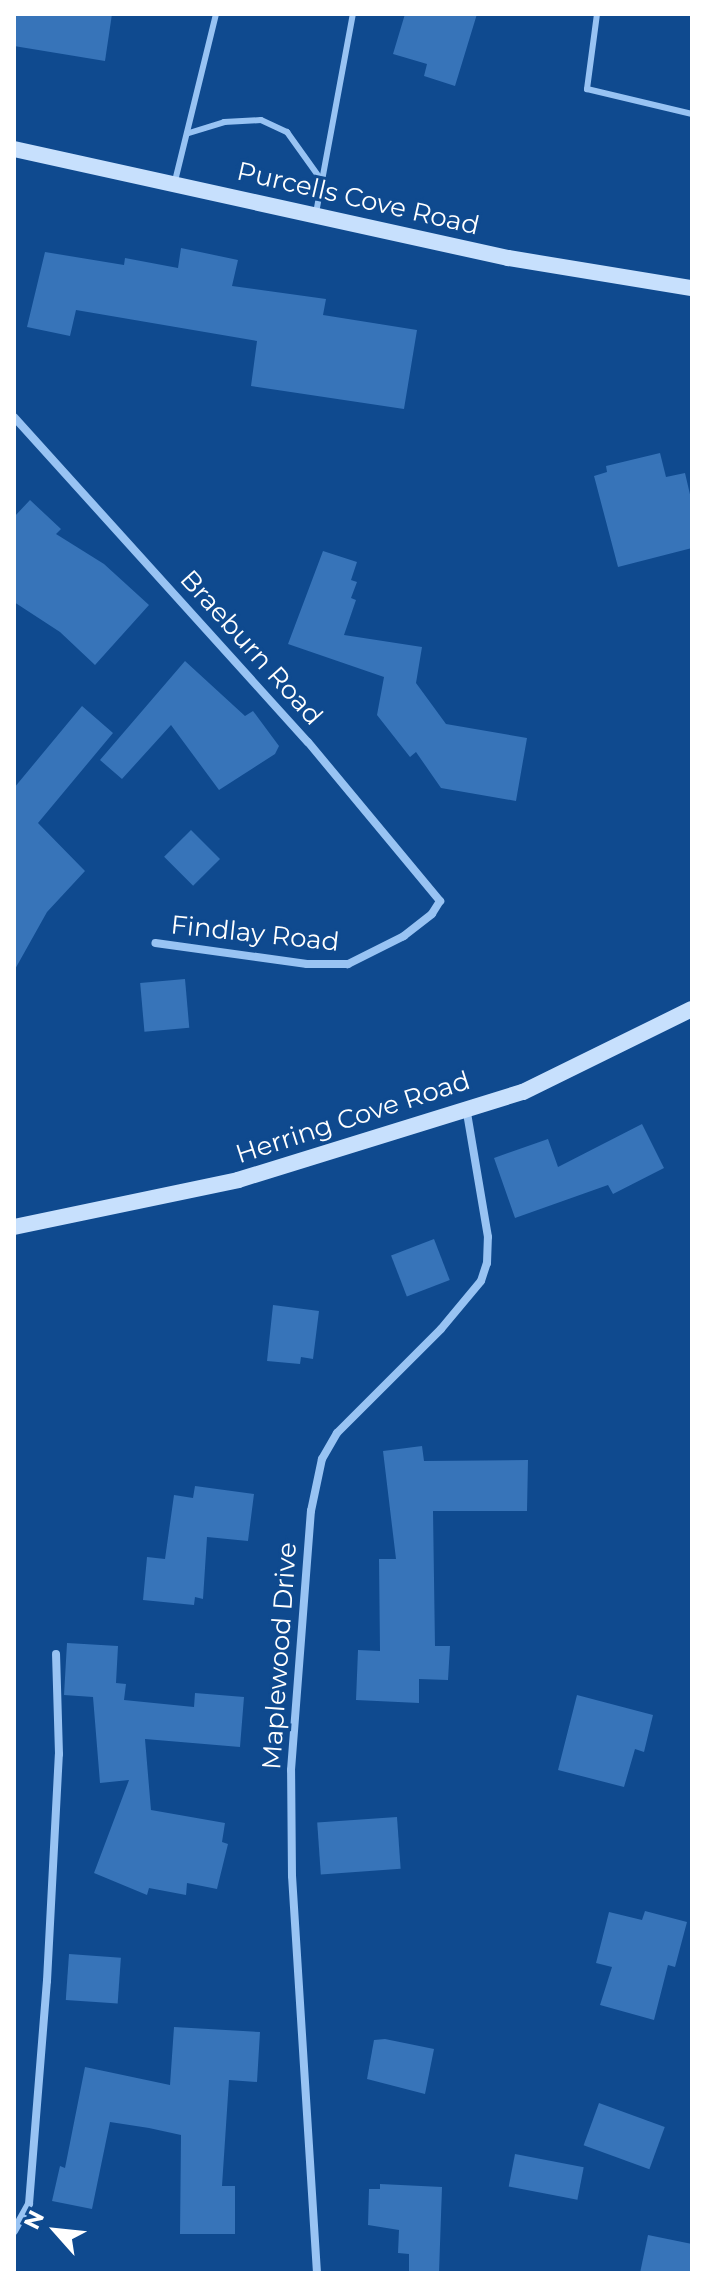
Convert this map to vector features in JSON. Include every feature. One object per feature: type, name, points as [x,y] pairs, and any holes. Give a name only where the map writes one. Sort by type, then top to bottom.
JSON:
[{"type":"main road","name":"Purcells Cove Road","points":[[14,149],[175,181],[315,217],[508,258],[692,288]]},
{"type":"main road","name":"Herring Cove Road","points":[[14,1227],[238,1180],[466,1106],[523,1092],[692,1009]]},
{"type":"street","name":"Braeburn Road","points":[[14,417],[308,742],[433,890],[440,901],[432,914]]},
{"type":"street","name":"Findlay Road","points":[[155,943],[338,965],[375,953],[432,914]]},
{"type":"street","name":"Maplewood Drive","points":[[317,2273],[292,1861],[291,1770],[311,1511],[322,1459],[337,1433],[441,1329],[481,1281],[488,1237],[466,1106]]},
{"type":"street","points":[[14,2231],[29,2204],[47,1981],[59,1754],[56,1654]]},
{"type":"lane","points":[[175,181],[216,14]]},
{"type":"lane","points":[[315,217],[353,14]]},
{"type":"lane","points":[[597,14],[587,89],[692,114]]},
{"type":"lane","points":[[189,133],[224,122],[261,120],[287,132],[322,181]]},
{"type":"building","points":[[14,14],[112,14],[105,61],[14,46]]},
{"type":"building","points":[[405,14],[477,14],[455,86],[424,76],[427,64],[393,54]]},
{"type":"building","points":[[181,248],[238,260],[232,286],[326,299],[323,315],[417,330],[404,409],[251,386],[257,341],[76,310],[70,336],[27,327],[45,252],[124,265],[125,258],[178,268]]},
{"type":"building","points":[[660,453],[666,477],[685,473],[692,503],[692,548],[618,567],[594,476],[607,472],[606,466]]},
{"type":"building","points":[[30,500],[61,529],[56,534],[104,564],[149,605],[95,665],[60,632],[14,602],[14,517]]},
{"type":"building","points":[[323,551],[357,562],[351,580],[357,582],[351,598],[356,600],[344,635],[422,647],[416,683],[446,724],[527,738],[516,801],[441,788],[416,752],[410,757],[377,715],[384,677],[288,644]]},
{"type":"building","points":[[185,661],[245,716],[253,711],[279,746],[275,754],[219,790],[171,725],[122,779],[100,760]]},
{"type":"building","points":[[82,706],[113,733],[38,823],[85,871],[47,912],[14,971],[14,788]]},
{"type":"building","points":[[191,830],[220,859],[193,886],[164,857]]},
{"type":"building","points":[[185,979],[189,1028],[144,1032],[140,983]]},
{"type":"building","points":[[642,1124],[664,1168],[613,1194],[608,1185],[515,1218],[494,1158],[548,1139],[558,1167]]},
{"type":"building","points":[[434,1239],[450,1280],[407,1297],[391,1255]]},
{"type":"building","points":[[273,1305],[319,1311],[313,1359],[301,1357],[300,1364],[267,1361]]},
{"type":"building","points":[[422,1446],[424,1461],[528,1460],[527,1511],[433,1511],[435,1646],[450,1646],[448,1680],[419,1679],[419,1703],[356,1700],[358,1650],[380,1651],[379,1559],[396,1559],[383,1451]]},
{"type":"building","points":[[195,1486],[254,1494],[248,1541],[207,1537],[203,1599],[195,1597],[194,1605],[143,1600],[147,1557],[165,1559],[174,1495],[193,1498]]},
{"type":"building","points":[[67,1643],[118,1646],[116,1683],[126,1684],[124,1700],[194,1707],[195,1693],[244,1697],[240,1747],[145,1739],[151,1810],[225,1823],[222,1842],[228,1844],[217,1889],[187,1883],[186,1895],[149,1888],[147,1895],[94,1873],[129,1780],[100,1783],[93,1697],[64,1695]]},
{"type":"building","points":[[577,1695],[653,1715],[644,1752],[635,1749],[624,1787],[558,1770]]},
{"type":"building","points":[[397,1817],[401,1869],[321,1874],[317,1823]]},
{"type":"building","points":[[645,1911],[687,1922],[675,1967],[668,1965],[654,2020],[600,2005],[612,1967],[596,1963],[609,1912],[642,1920]]},
{"type":"building","points":[[69,1954],[121,1958],[118,2004],[66,2000]]},
{"type":"building","points":[[174,2027],[260,2032],[257,2082],[229,2080],[222,2186],[235,2186],[235,2234],[180,2234],[181,2135],[149,2128],[110,2122],[92,2209],[52,2201],[60,2166],[65,2168],[85,2067],[170,2085]]},
{"type":"building","points":[[385,2039],[434,2049],[425,2094],[367,2079],[374,2040]]},
{"type":"building","points":[[599,2103],[665,2127],[649,2169],[584,2145]]},
{"type":"building","points":[[515,2154],[584,2167],[577,2200],[509,2186]]},
{"type":"building","points":[[380,2184],[442,2187],[439,2273],[409,2273],[409,2254],[398,2253],[399,2230],[368,2225],[369,2189],[380,2189]]},
{"type":"building","points":[[648,2235],[692,2244],[692,2273],[640,2273]]}]
